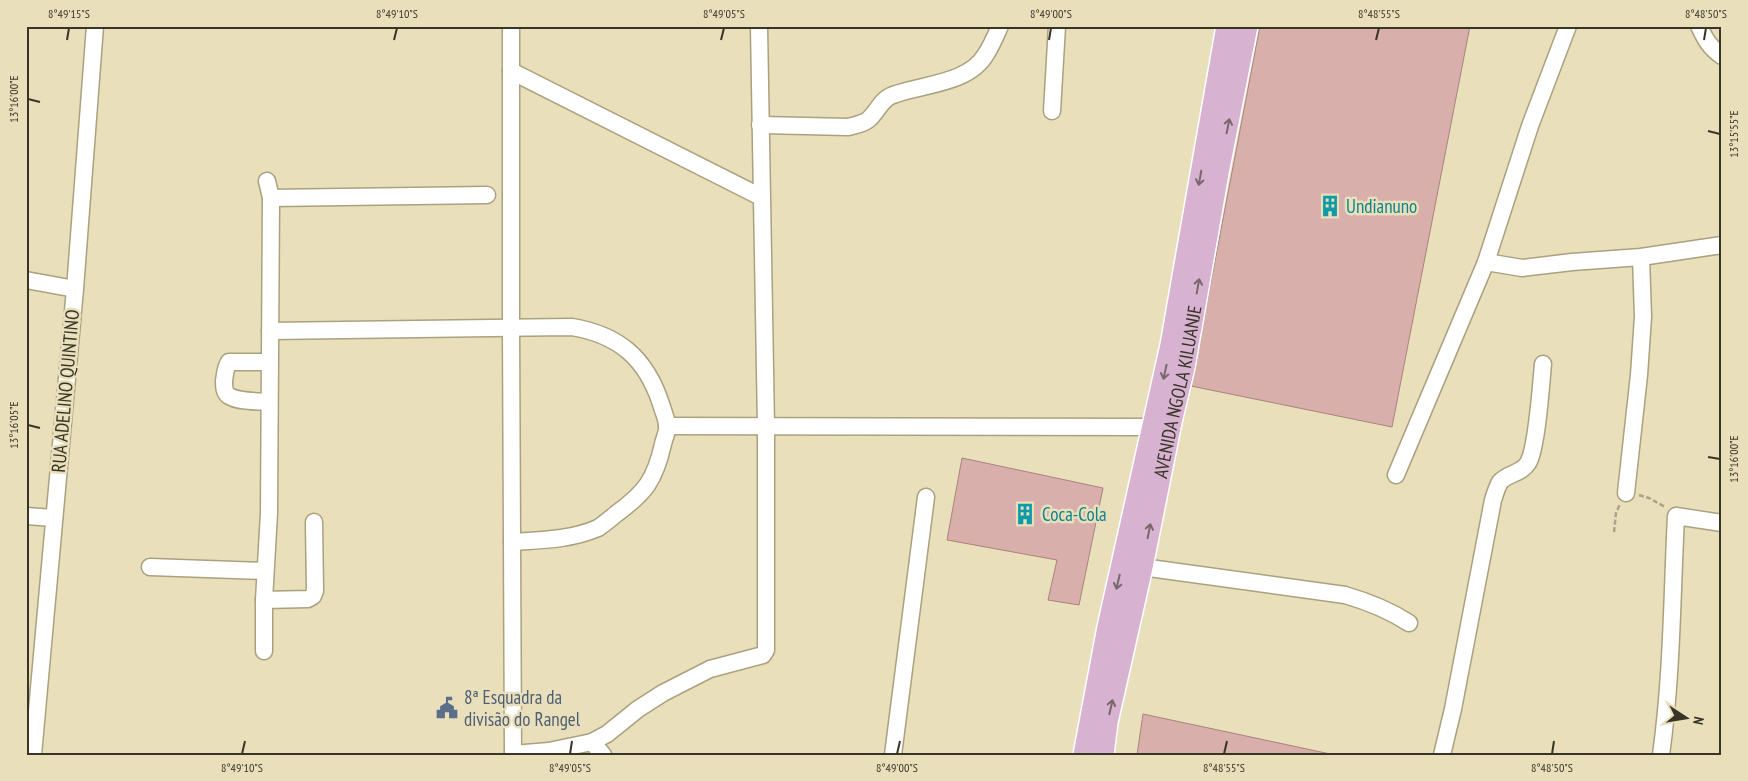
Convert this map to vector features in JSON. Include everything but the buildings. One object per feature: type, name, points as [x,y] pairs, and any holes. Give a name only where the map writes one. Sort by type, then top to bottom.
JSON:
[{"type":"main road","name":"AVENIDA NGOLA KILUANJE","points":[[1084,755],[1108,627],[1171,345],[1227,26]]},
{"type":"main road","name":"AVENIDA NGOLA KILUANJE","points":[[1103,755],[1107,722],[1184,367],[1218,173],[1247,26]]},
{"type":"street","name":"RUA ADELINO QUINTINO","points":[[33,755],[75,289],[95,26]]},
{"type":"street","points":[[511,26],[510,327],[513,754],[587,747],[662,693],[710,669],[763,656],[766,650],[766,427],[759,26]]},
{"type":"street","points":[[760,125],[848,127],[859,124],[868,120],[880,103],[892,95],[952,79],[980,63],[1000,26]]},
{"type":"street","points":[[1052,111],[1056,26]]},
{"type":"street","points":[[1396,475],[1486,262],[1530,126],[1568,26]]},
{"type":"street","points":[[1699,26],[1712,49],[1722,56]]},
{"type":"street","points":[[511,71],[761,197]]},
{"type":"street","points":[[264,651],[268,513],[271,198],[267,181]]},
{"type":"street","points":[[271,198],[487,195]]},
{"type":"street","points":[[1486,262],[1522,268],[1641,257],[1722,245]]},
{"type":"street","points":[[1626,493],[1639,375],[1643,317],[1641,257]]},
{"type":"street","points":[[26,280],[75,289]]},
{"type":"street","points":[[270,331],[572,327],[593,331],[611,339],[629,352],[645,368],[658,396],[667,426],[659,460],[651,480],[639,497],[600,527],[574,537],[512,542]]},
{"type":"street","points":[[269,362],[229,362],[224,385],[225,392],[229,396],[243,400],[269,402]]},
{"type":"street","points":[[1442,755],[1453,708],[1493,500],[1501,482],[1509,475],[1519,472],[1530,460],[1534,442],[1543,364]]},
{"type":"street","points":[[667,426],[1153,427]]},
{"type":"street","points":[[893,755],[926,497]]},
{"type":"street","points":[[26,516],[54,518]]},
{"type":"street","points":[[1661,755],[1668,678],[1676,516],[1722,523]]},
{"type":"street","points":[[264,600],[308,599],[313,596],[315,591],[314,522]]},
{"type":"street","points":[[150,567],[265,571]]},
{"type":"street","points":[[1142,567],[1345,596],[1370,602],[1409,623]]},
{"type":"street","points":[[587,747],[603,755]]},
{"type":"path","points":[[1614,532],[1616,513],[1626,493],[1658,502],[1676,516]]},
{"type":"place","name":"Undianuno","points":[[1330,206]]},
{"type":"place","name":"Coca-Cola","points":[[1025,514]]},
{"type":"place","name":"8ª Esquadra da divisão do Rangel","points":[[447,708]]}]
